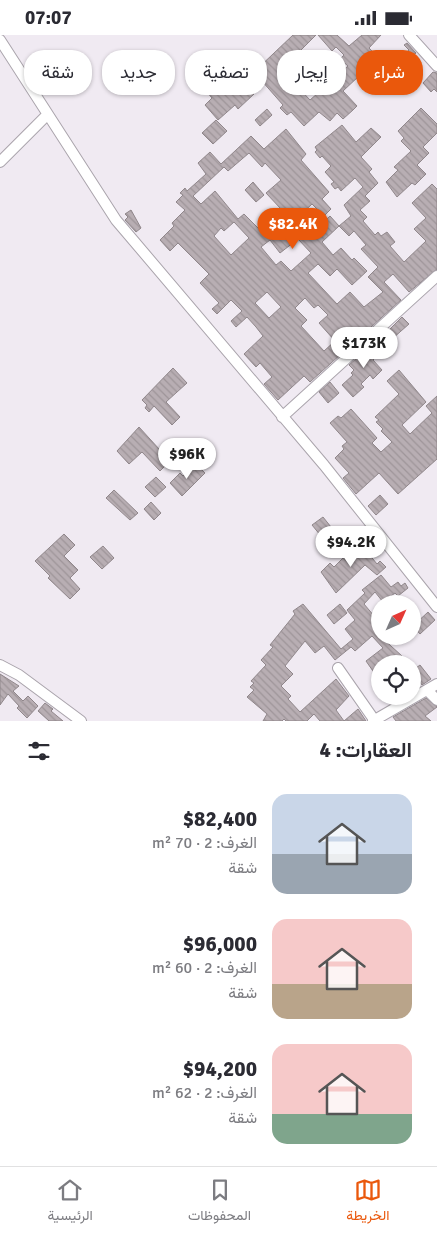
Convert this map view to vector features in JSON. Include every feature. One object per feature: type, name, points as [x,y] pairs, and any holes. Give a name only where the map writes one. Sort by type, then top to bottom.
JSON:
[{"type":"street","points":[[410,35],[437,66]]},
{"type":"street","points":[[0,40],[116,220],[324,465],[437,607]]},
{"type":"street","points":[[0,162],[47,115]]},
{"type":"street","points":[[282,417],[437,276]]},
{"type":"street","points":[[0,665],[19,675],[81,721]]},
{"type":"street","points":[[338,668],[374,721],[437,684]]},
{"type":"street","points":[[427,690],[437,700]]},
{"type":"building","points":[[293,35],[316,35],[301,50],[277,50]]},
{"type":"building","points":[[318,35],[337,35],[349,46],[362,35],[381,35],[369,48],[371,50],[356,50],[356,79],[346,88],[346,68],[348,66],[346,64],[346,50],[339,50],[336,47],[331,50]]},
{"type":"building","points":[[407,43],[413,50],[409,50],[404,45]]},
{"type":"building","points":[[277,50],[277,95],[305,95],[310,100],[316,95],[346,94],[357,106],[343,119],[337,113],[330,121],[319,112],[304,126],[291,112],[287,115],[280,108],[283,105],[267,87],[267,60]]},
{"type":"building","points":[[433,72],[437,73],[437,92],[434,89],[431,92],[423,83]]},
{"type":"building","points":[[209,95],[253,95],[238,109],[235,105],[218,120],[205,105],[212,98]]},
{"type":"building","points":[[421,108],[437,124],[437,133],[423,147],[429,153],[417,165],[426,174],[415,185],[412,183],[397,197],[386,182],[398,170],[394,167],[411,151],[401,141],[404,138],[398,131]]},
{"type":"building","points":[[267,109],[272,115],[260,126],[255,120]]},
{"type":"building","points":[[216,120],[227,131],[213,144],[202,133]]},
{"type":"building","points":[[342,125],[356,142],[371,128],[381,137],[361,157],[372,169],[369,172],[378,183],[365,196],[370,201],[360,210],[367,217],[363,221],[375,235],[378,232],[381,236],[387,232],[395,242],[390,246],[404,262],[426,241],[414,229],[426,218],[412,203],[432,184],[437,189],[437,269],[409,292],[393,274],[384,282],[401,300],[310,382],[304,376],[278,400],[264,384],[272,377],[260,363],[256,367],[244,354],[263,336],[247,317],[236,327],[231,321],[242,311],[231,300],[217,314],[212,309],[219,303],[200,283],[209,274],[178,243],[170,251],[160,240],[174,226],[172,223],[185,210],[176,202],[183,195],[180,193],[185,188],[187,191],[206,174],[198,163],[210,152],[221,164],[251,136],[264,149],[286,129],[306,154],[301,160],[329,192],[322,199],[331,209],[324,216],[312,204],[294,221],[307,238],[330,216],[339,226],[351,216],[344,205],[363,187],[355,178],[341,191],[338,187],[335,189],[331,184],[334,182],[325,172],[331,166],[322,156],[320,158],[315,152],[317,150],[315,147]],"holes":[[[249,153],[262,167],[265,163],[281,180],[266,193],[281,209],[259,229],[244,214],[238,219],[215,191],[201,204],[193,196],[224,167],[228,171]],[[234,222],[249,238],[231,255],[214,236],[221,228],[224,231]],[[339,226],[349,236],[354,231],[366,245],[361,249],[378,267],[368,277],[383,292],[364,307],[350,292],[337,304],[308,273],[318,264],[330,276],[337,269],[352,285],[367,271],[354,258],[352,260],[341,248],[333,255],[322,242]],[[298,239],[311,253],[291,271],[281,261],[276,265],[261,247],[270,240],[280,253]],[[267,292],[281,307],[269,318],[255,303]],[[305,298],[314,308],[318,305],[328,315],[319,323],[335,341],[324,351],[301,326],[307,320],[295,308]]]},
{"type":"building","points":[[253,182],[264,195],[256,202],[245,190]]},
{"type":"building","points":[[131,210],[141,228],[136,232],[125,220],[128,217],[125,214]]},
{"type":"building","points":[[402,317],[409,324],[392,339],[386,333]]},
{"type":"building","points":[[377,340],[385,348],[373,360],[382,370],[373,379],[370,375],[361,384],[364,387],[353,397],[342,385],[353,375],[351,373],[354,370],[349,365]]},
{"type":"building","points":[[173,368],[187,383],[166,402],[180,417],[172,425],[154,406],[149,412],[145,408],[147,405],[142,400]]},
{"type":"building","points":[[399,370],[426,402],[402,425],[410,434],[432,413],[426,406],[437,396],[437,459],[398,494],[379,473],[356,494],[343,478],[349,473],[335,458],[344,449],[342,446],[347,442],[330,423],[338,416],[341,418],[351,409],[377,438],[372,443],[381,452],[392,442],[381,431],[383,429],[376,422],[379,420],[375,417],[399,394],[387,381]]},
{"type":"building","points":[[330,382],[339,393],[328,403],[319,392]]},
{"type":"building","points":[[139,427],[170,461],[160,471],[142,452],[129,464],[117,451]]},
{"type":"building","points":[[196,464],[205,473],[182,496],[170,483],[180,473],[183,476]]},
{"type":"building","points":[[156,477],[166,487],[155,497],[145,487]]},
{"type":"building","points":[[114,490],[138,513],[130,520],[106,498]]},
{"type":"building","points":[[380,495],[388,504],[376,515],[368,506]]},
{"type":"building","points":[[151,502],[161,513],[154,520],[144,509]]},
{"type":"building","points":[[323,517],[331,527],[328,529],[335,541],[326,548],[318,539],[321,536],[312,525]]},
{"type":"building","points":[[64,534],[75,545],[64,556],[78,570],[70,578],[80,589],[70,599],[48,578],[50,576],[35,561]]},
{"type":"building","points":[[369,543],[373,546],[368,553],[377,564],[380,561],[386,567],[377,575],[365,565],[336,593],[321,572],[330,563],[334,567],[347,554],[351,558],[361,550],[363,551]]},
{"type":"building","points":[[103,546],[114,558],[102,569],[90,557]]},
{"type":"building","points":[[381,575],[391,587],[398,582],[401,586],[405,583],[408,588],[399,595],[395,593],[392,595],[377,595],[375,592],[371,595],[364,604],[371,612],[371,637],[355,651],[351,647],[335,660],[324,646],[315,653],[305,641],[285,666],[293,674],[281,686],[291,696],[288,699],[300,712],[336,679],[349,696],[336,710],[344,721],[320,721],[314,714],[307,721],[286,721],[284,719],[282,721],[263,721],[267,714],[247,697],[254,690],[250,687],[254,683],[251,681],[266,665],[261,660],[273,647],[270,645],[295,614],[293,611],[303,604],[341,649],[353,639],[345,629],[355,620],[347,610],[365,593],[362,590]]},
{"type":"building","points":[[340,604],[347,613],[334,624],[327,615]]},
{"type":"building","points":[[428,612],[435,620],[421,633],[421,619]]},
{"type":"building","points":[[380,645],[390,645],[401,655],[374,655],[383,648]]},
{"type":"building","points":[[371,657],[371,668],[366,661]]},
{"type":"building","points":[[421,666],[431,679],[422,685],[421,684]]},
{"type":"building","points":[[0,674],[19,686],[13,691],[23,701],[28,696],[38,706],[27,718],[17,708],[19,706],[8,694],[0,705]]},
{"type":"building","points":[[426,698],[437,707],[425,716],[431,721],[396,721],[393,717],[414,705],[421,705],[421,701]]},
{"type":"building","points":[[45,703],[63,721],[49,721],[38,711]]},
{"type":"building","points":[[358,709],[366,721],[344,721]]}]
